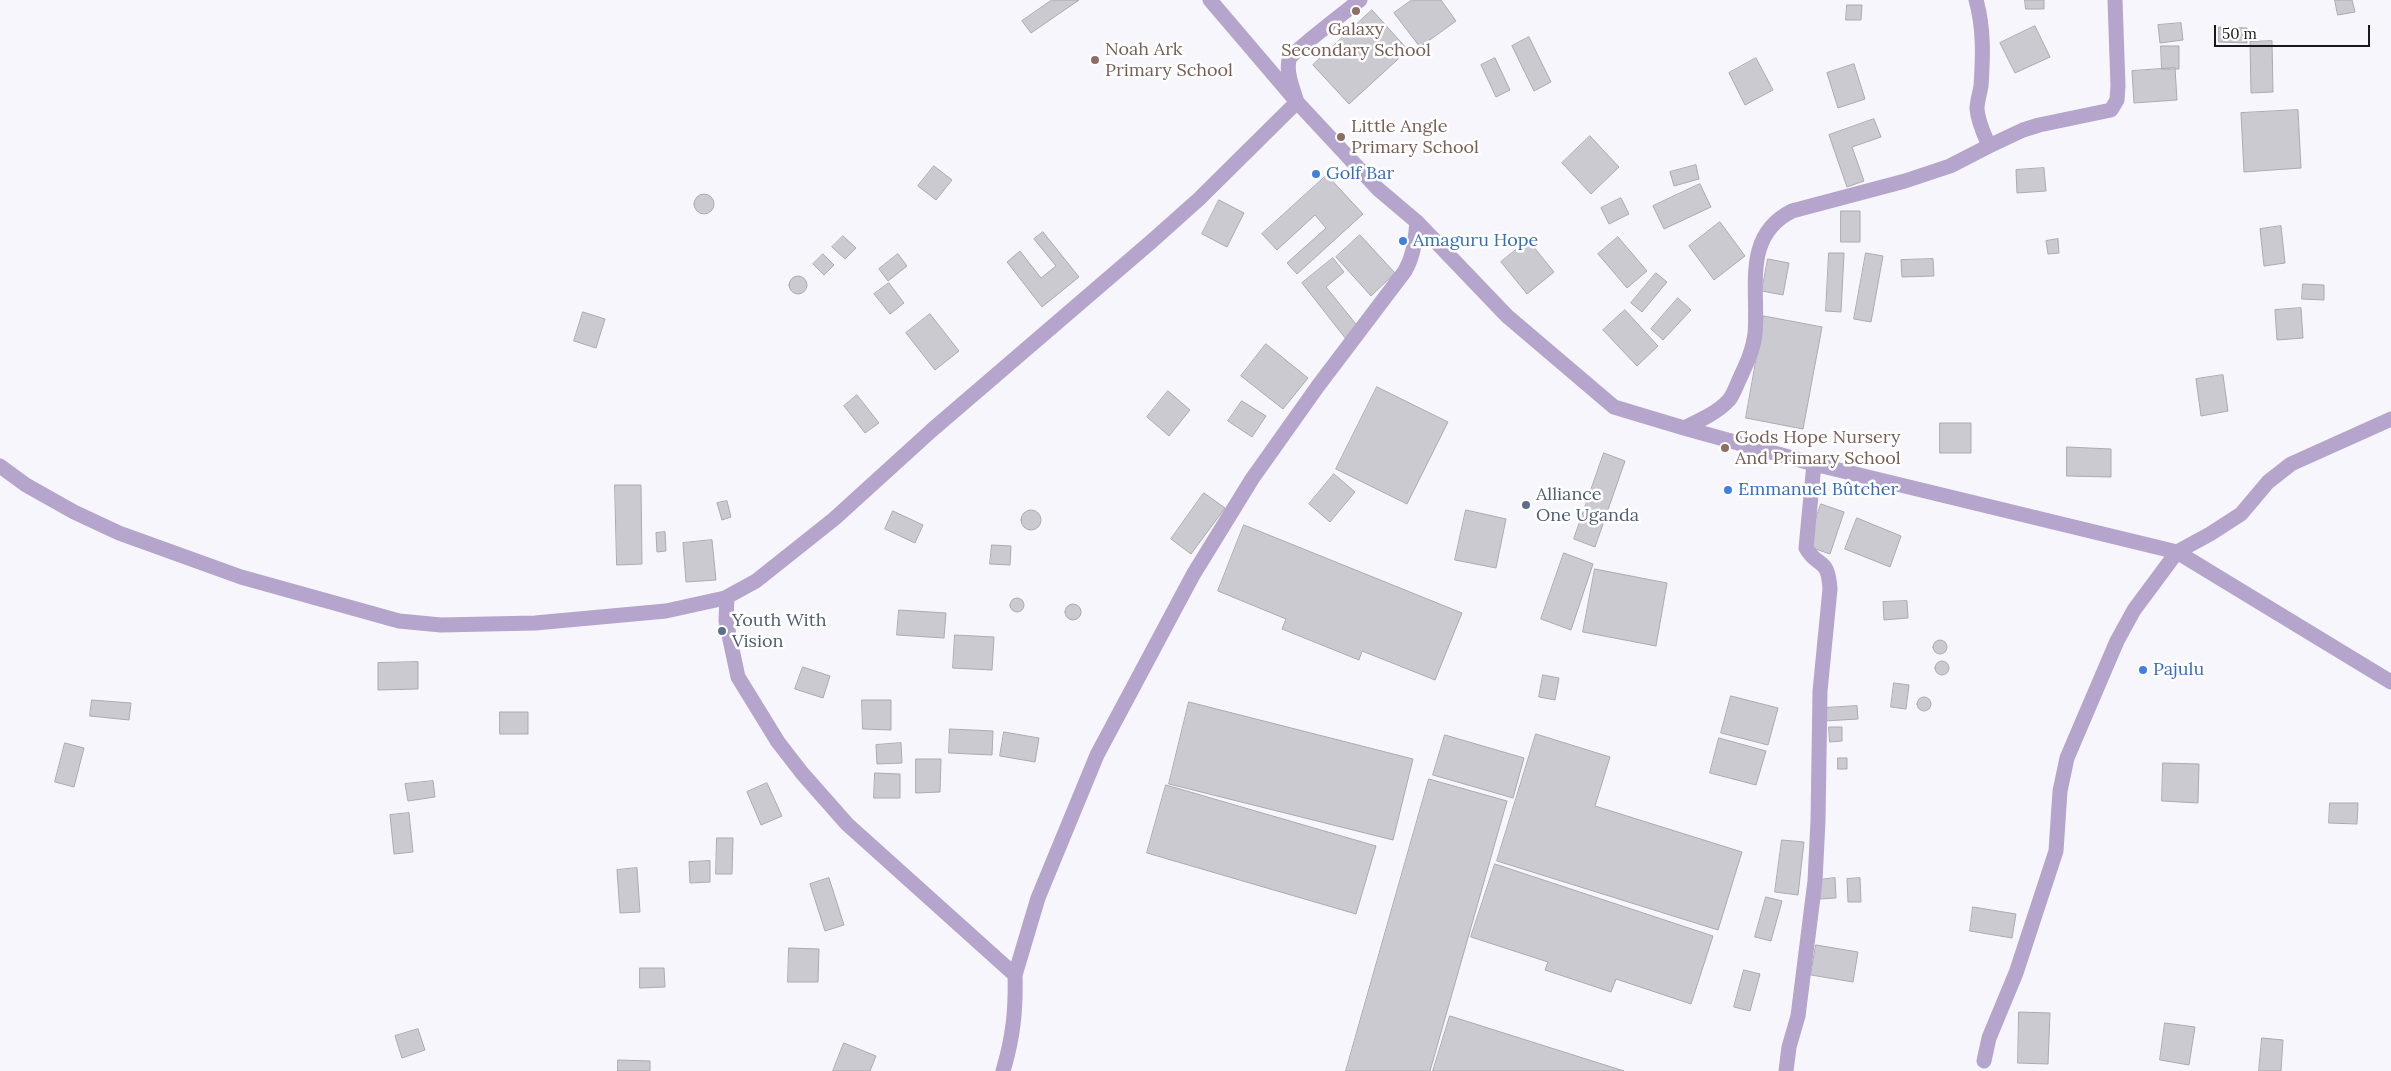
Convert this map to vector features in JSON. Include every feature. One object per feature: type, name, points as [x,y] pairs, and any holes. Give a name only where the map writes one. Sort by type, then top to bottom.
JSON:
[{"type":"street","points":[[1210,0],[1297,102],[1378,189],[1416,222],[1507,316],[1609,403],[1619,409],[1814,464],[2177,552],[2391,682]]},
{"type":"street","points":[[1297,102],[1288,70],[1289,58],[1360,0]]},
{"type":"street","points":[[1976,0],[1981,17],[1982,42],[1981,87],[1977,108],[1989,146]]},
{"type":"street","points":[[1684,428],[1720,409],[1730,399],[1752,351],[1756,322],[1755,269],[1762,241],[1772,225],[1782,216],[1792,211],[1905,181],[1950,166],[2022,130],[2039,124],[2111,110],[2117,100],[2118,86],[2115,0]]},
{"type":"street","points":[[0,466],[26,485],[74,512],[119,533],[241,577],[398,621],[441,624],[535,623],[666,611],[727,597],[756,581],[834,519],[932,430],[1101,287],[1199,199],[1297,102]]},
{"type":"street","points":[[1003,1071],[1012,1042],[1015,1000],[1014,975],[1038,898],[1097,755],[1193,575],[1238,500],[1318,386],[1406,271],[1412,259],[1416,242],[1416,222]]},
{"type":"street","points":[[1984,1061],[1989,1038],[2016,973],[2056,850],[2060,791],[2067,758],[2117,641],[2134,610],[2177,552],[2241,514],[2268,482],[2291,464],[2391,419]]},
{"type":"street","points":[[1786,1071],[1789,1047],[1798,1016],[1815,881],[1820,691],[1830,589],[1829,575],[1824,565],[1806,548],[1814,464]]},
{"type":"street","points":[[727,597],[726,622],[738,677],[778,742],[847,824],[1014,975]]},
{"type":"building","points":[[1052,0],[1079,0],[1031,33],[1022,21]]},
{"type":"building","points":[[1412,0],[1441,0],[1456,21],[1420,47],[1394,13]]},
{"type":"building","points":[[2025,0],[2044,0],[2044,9],[2026,9]]},
{"type":"building","points":[[2335,0],[2352,0],[2355,12],[2338,15]]},
{"type":"building","points":[[1847,5],[1862,5],[1861,20],[1846,20]]},
{"type":"building","points":[[1372,10],[1408,50],[1349,104],[1313,65]]},
{"type":"building","points":[[2181,23],[2183,40],[2160,43],[2158,25]]},
{"type":"building","points":[[2035,26],[2050,57],[2015,73],[2000,43]]},
{"type":"building","points":[[2219,27],[2247,28],[2247,43],[2219,42]]},
{"type":"building","points":[[1529,37],[1551,82],[1534,91],[1512,46]]},
{"type":"building","points":[[2272,41],[2273,92],[2251,93],[2250,42]]},
{"type":"building","points":[[2161,46],[2179,46],[2179,69],[2162,69]]},
{"type":"building","points":[[1495,58],[1510,90],[1496,97],[1481,65]]},
{"type":"building","points":[[1756,58],[1773,90],[1745,105],[1729,73]]},
{"type":"building","points":[[1854,64],[1865,99],[1838,108],[1827,73]]},
{"type":"building","points":[[2175,68],[2177,100],[2134,103],[2132,71]]},
{"type":"building","points":[[2298,110],[2301,168],[2244,172],[2241,113]]},
{"type":"building","points":[[1874,119],[1881,137],[1852,147],[1864,181],[1847,187],[1829,135]]},
{"type":"building","points":[[1590,136],[1619,167],[1591,194],[1562,163]]},
{"type":"building","points":[[1696,165],[1699,179],[1674,186],[1670,172]]},
{"type":"building","points":[[934,166],[952,180],[936,200],[918,186]]},
{"type":"building","points":[[2044,168],[2046,191],[2017,193],[2016,170]]},
{"type":"building","points":[[1327,175],[1363,214],[1297,274],[1287,263],[1326,228],[1315,215],[1277,250],[1262,234]]},
{"type":"building","points":[[1700,184],[1711,207],[1664,229],[1653,206]]},
{"type":"building","points":[[704,194],[711,197],[714,204],[711,211],[704,214],[697,211],[694,204],[697,197]]},
{"type":"building","points":[[1621,198],[1629,214],[1609,224],[1601,208]]},
{"type":"building","points":[[1219,200],[1244,213],[1227,247],[1202,234]]},
{"type":"building","points":[[1841,211],[1860,211],[1860,242],[1841,242]]},
{"type":"building","points":[[1720,222],[1745,256],[1714,280],[1689,246]]},
{"type":"building","points":[[2281,226],[2285,263],[2264,266],[2260,229]]},
{"type":"building","points":[[1043,232],[1079,277],[1042,307],[1007,262],[1020,251],[1041,278],[1056,266],[1034,239]]},
{"type":"building","points":[[1360,235],[1395,273],[1371,296],[1336,257]]},
{"type":"building","points":[[843,236],[856,248],[845,259],[832,247]]},
{"type":"building","points":[[1618,237],[1647,271],[1627,288],[1598,254]]},
{"type":"building","points":[[2058,239],[2059,253],[2048,254],[2046,241]]},
{"type":"building","points":[[1528,240],[1554,272],[1527,294],[1501,262]]},
{"type":"building","points":[[1829,253],[1844,253],[1841,312],[1826,311]]},
{"type":"building","points":[[1866,253],[1883,256],[1871,322],[1854,319]]},
{"type":"building","points":[[823,254],[834,265],[824,275],[813,264]]},
{"type":"building","points":[[898,254],[907,266],[888,281],[879,269]]},
{"type":"building","points":[[1333,258],[1344,272],[1326,287],[1359,328],[1346,339],[1302,283]]},
{"type":"building","points":[[1768,259],[1789,263],[1783,295],[1762,291]]},
{"type":"building","points":[[1933,259],[1934,276],[1902,277],[1901,260]]},
{"type":"building","points":[[1656,273],[1667,282],[1642,312],[1631,303]]},
{"type":"building","points":[[794,276],[802,276],[807,281],[805,292],[794,294],[789,289],[789,281]]},
{"type":"building","points":[[889,283],[904,303],[890,314],[874,294]]},
{"type":"building","points":[[2303,284],[2324,285],[2324,300],[2302,299]]},
{"type":"building","points":[[1678,298],[1691,310],[1663,340],[1651,329]]},
{"type":"building","points":[[2301,308],[2303,338],[2277,340],[2275,310]]},
{"type":"building","points":[[1625,310],[1658,346],[1637,366],[1603,330]]},
{"type":"building","points":[[583,312],[605,319],[596,348],[574,341]]},
{"type":"building","points":[[930,314],[959,351],[935,370],[906,333]]},
{"type":"building","points":[[1764,316],[1822,327],[1803,429],[1746,418]]},
{"type":"building","points":[[1266,344],[1308,378],[1283,409],[1241,376]]},
{"type":"building","points":[[2223,375],[2228,411],[2201,416],[2196,379]]},
{"type":"building","points":[[1377,387],[1448,422],[1407,504],[1336,469]]},
{"type":"building","points":[[1168,391],[1190,410],[1169,436],[1147,417]]},
{"type":"building","points":[[857,395],[879,423],[865,433],[844,406]]},
{"type":"building","points":[[1242,401],[1266,416],[1252,437],[1228,421]]},
{"type":"building","points":[[1940,423],[1971,423],[1971,453],[1940,453]]},
{"type":"building","points":[[2067,447],[2111,449],[2111,477],[2067,476]]},
{"type":"building","points":[[1604,453],[1625,461],[1595,547],[1574,539]]},
{"type":"building","points":[[1334,474],[1355,492],[1330,522],[1309,504]]},
{"type":"building","points":[[615,485],[641,485],[642,564],[617,565]]},
{"type":"building","points":[[1204,493],[1225,508],[1191,554],[1171,539]]},
{"type":"building","points":[[727,501],[731,517],[722,520],[717,503]]},
{"type":"building","points":[[1821,504],[1844,512],[1830,554],[1807,546]]},
{"type":"building","points":[[1031,510],[1038,513],[1041,520],[1038,527],[1031,530],[1024,527],[1021,520],[1024,513]]},
{"type":"building","points":[[1466,510],[1506,519],[1496,568],[1455,560]]},
{"type":"building","points":[[893,511],[923,525],[915,543],[885,529]]},
{"type":"building","points":[[1857,518],[1901,536],[1890,567],[1845,549]]},
{"type":"building","points":[[1244,525],[1462,613],[1435,680],[1362,651],[1359,660],[1282,629],[1286,619],[1218,591]]},
{"type":"building","points":[[665,532],[666,551],[657,552],[656,533]]},
{"type":"building","points":[[712,540],[716,580],[686,582],[683,543]]},
{"type":"building","points":[[992,545],[1011,546],[1010,565],[990,564]]},
{"type":"building","points":[[1564,553],[1593,564],[1571,630],[1541,619]]},
{"type":"building","points":[[1595,569],[1667,583],[1656,646],[1583,632]]},
{"type":"building","points":[[1014,598],[1020,598],[1024,605],[1020,612],[1014,612],[1010,608],[1010,602]]},
{"type":"building","points":[[1907,601],[1908,618],[1884,620],[1883,602]]},
{"type":"building","points":[[1073,604],[1081,612],[1073,620],[1065,612]]},
{"type":"building","points":[[899,610],[946,613],[944,638],[897,635]]},
{"type":"building","points":[[955,635],[994,637],[992,670],[953,668]]},
{"type":"building","points":[[1940,640],[1945,642],[1947,647],[1945,652],[1940,654],[1935,652],[1933,647],[1935,642]]},
{"type":"building","points":[[1939,661],[1945,661],[1949,668],[1945,675],[1939,675],[1935,671],[1935,665]]},
{"type":"building","points":[[418,662],[418,689],[378,690],[378,663]]},
{"type":"building","points":[[803,667],[830,676],[823,698],[795,689]]},
{"type":"building","points":[[1543,675],[1559,678],[1555,700],[1539,697]]},
{"type":"building","points":[[1894,683],[1909,685],[1906,709],[1891,707]]},
{"type":"building","points":[[1731,696],[1778,708],[1768,745],[1721,733]]},
{"type":"building","points":[[1924,697],[1929,699],[1931,704],[1929,709],[1924,711],[1919,709],[1917,704],[1919,699]]},
{"type":"building","points":[[92,700],[131,703],[129,720],[90,716]]},
{"type":"building","points":[[862,700],[891,700],[891,730],[863,729]]},
{"type":"building","points":[[1189,702],[1413,759],[1393,840],[1169,784]]},
{"type":"building","points":[[1857,706],[1858,719],[1824,721],[1824,708]]},
{"type":"building","points":[[500,712],[528,712],[528,734],[500,734]]},
{"type":"building","points":[[1829,727],[1842,727],[1842,741],[1830,742]]},
{"type":"building","points":[[950,729],[993,731],[992,755],[949,753]]},
{"type":"building","points":[[1004,732],[1039,738],[1035,762],[1000,756]]},
{"type":"building","points":[[1536,734],[1610,757],[1595,806],[1742,852],[1718,930],[1497,861]]},
{"type":"building","points":[[1445,735],[1524,758],[1513,798],[1433,775]]},
{"type":"building","points":[[1719,738],[1766,751],[1756,785],[1710,773]]},
{"type":"building","points":[[65,743],[84,748],[74,787],[55,782]]},
{"type":"building","points":[[901,743],[902,763],[877,764],[876,745]]},
{"type":"building","points":[[1838,758],[1847,758],[1847,769],[1838,769]]},
{"type":"building","points":[[916,759],[941,759],[940,792],[916,793]]},
{"type":"building","points":[[2163,763],[2199,764],[2198,803],[2162,801]]},
{"type":"building","points":[[875,773],[900,774],[900,798],[874,798]]},
{"type":"building","points":[[1429,779],[1507,801],[1430,1071],[1346,1071]]},
{"type":"building","points":[[433,781],[435,797],[408,801],[405,784]]},
{"type":"building","points":[[767,783],[782,816],[761,825],[747,792]]},
{"type":"building","points":[[1166,785],[1376,846],[1356,914],[1147,853]]},
{"type":"building","points":[[2330,803],[2358,803],[2357,824],[2329,823]]},
{"type":"building","points":[[409,813],[413,852],[394,854],[390,815]]},
{"type":"building","points":[[717,838],[733,838],[732,874],[716,874]]},
{"type":"building","points":[[1782,840],[1804,842],[1798,895],[1775,892]]},
{"type":"building","points":[[710,861],[710,882],[690,883],[689,862]]},
{"type":"building","points":[[1495,864],[1713,936],[1691,1004],[1616,979],[1611,992],[1545,970],[1548,962],[1471,937]]},
{"type":"building","points":[[637,868],[640,912],[620,913],[617,870]]},
{"type":"building","points":[[829,878],[844,925],[825,931],[810,884]]},
{"type":"building","points":[[1835,878],[1836,898],[1820,899],[1819,880]]},
{"type":"building","points":[[1860,878],[1861,902],[1848,902],[1847,879]]},
{"type":"building","points":[[1766,897],[1782,901],[1771,941],[1755,937]]},
{"type":"building","points":[[1973,907],[2016,914],[2012,938],[1970,931]]},
{"type":"building","points":[[1816,945],[1858,952],[1853,982],[1811,975]]},
{"type":"building","points":[[789,948],[819,949],[818,982],[788,982]]},
{"type":"building","points":[[640,968],[664,968],[665,987],[640,988]]},
{"type":"building","points":[[1744,970],[1760,974],[1750,1011],[1734,1007]]},
{"type":"building","points":[[2019,1012],[2050,1013],[2048,1064],[2018,1063]]},
{"type":"building","points":[[1450,1016],[1624,1071],[1433,1071]]},
{"type":"building","points":[[2165,1023],[2195,1027],[2189,1065],[2160,1060]]},
{"type":"building","points":[[418,1029],[425,1050],[402,1058],[395,1036]]},
{"type":"building","points":[[2262,1038],[2283,1040],[2281,1071],[2259,1071]]},
{"type":"building","points":[[844,1043],[876,1056],[870,1071],[833,1071]]},
{"type":"building","points":[[618,1060],[650,1061],[650,1071],[618,1071]]},
{"type":"place","name":"Galaxy Secondary School","points":[[1356,11]]},
{"type":"place","name":"Noah Ark Primary School","points":[[1095,60]]},
{"type":"place","name":"Little Angle Primary School","points":[[1341,137]]},
{"type":"place","name":"Golf Bar","points":[[1316,174]]},
{"type":"place","name":"Amaguru Hope","points":[[1403,241]]},
{"type":"place","name":"Gods Hope Nursery And Primary School","points":[[1725,448]]},
{"type":"place","name":"Emmanuel Bûtcher","points":[[1728,490]]},
{"type":"place","name":"Alliance One Uganda","points":[[1526,505]]},
{"type":"place","name":"Youth With Vision","points":[[722,631]]},
{"type":"place","name":"Pajulu","points":[[2143,670]]}]
